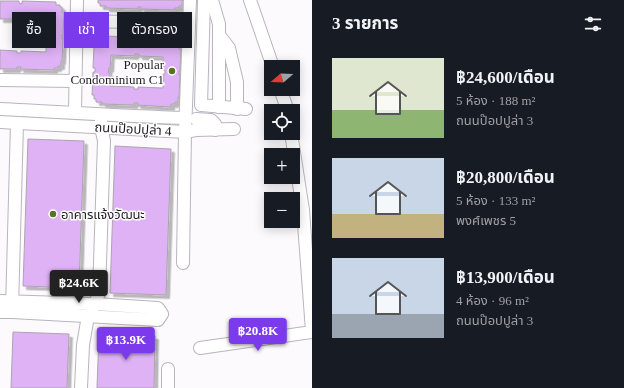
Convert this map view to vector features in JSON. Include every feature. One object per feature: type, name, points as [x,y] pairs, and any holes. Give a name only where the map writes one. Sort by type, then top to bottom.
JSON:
[{"type":"street","points":[[77,0],[77,12]]},
{"type":"street","points":[[190,0],[190,12]]},
{"type":"street","points":[[204,0],[201,105],[241,109],[237,82],[229,48],[219,34]]},
{"type":"street","points":[[212,0],[219,24],[219,107]]},
{"type":"street","points":[[250,0],[271,60]]},
{"type":"street","points":[[75,112],[76,48]]},
{"type":"street","points":[[190,48],[191,119],[211,120],[215,124],[215,130]]},
{"type":"street","points":[[0,80],[75,81]]},
{"type":"street","name":"ถนนป๊อปปูล่า 4","points":[[0,109],[75,112],[101,121],[185,132],[191,119],[101,121],[17,123],[0,122]]},
{"type":"street","points":[[81,388],[82,345],[88,316],[95,304],[96,142],[101,121]]},
{"type":"street","points":[[6,307],[17,123]]},
{"type":"street","points":[[183,263],[185,132],[196,130],[234,129]]},
{"type":"street","points":[[200,348],[312,332],[308,209],[293,140]]},
{"type":"street","points":[[95,304],[158,308],[162,314],[158,320],[88,316],[6,307],[95,304]]},
{"type":"street","points":[[168,369],[168,388]]},
{"type":"building","points":[[98,0],[183,1],[182,6],[175,8],[175,10],[141,9],[141,7],[138,7],[138,9],[106,8],[106,6],[100,6]]},
{"type":"building","points":[[0,1],[19,1],[19,3],[22,4],[22,1],[56,2],[56,5],[60,5],[60,7],[62,7],[62,13],[64,13],[61,66],[54,68],[54,70],[20,69],[21,67],[17,67],[17,69],[0,69],[0,50],[17,51],[17,53],[21,53],[21,51],[46,52],[46,48],[56,48],[56,12],[12,12],[12,19],[0,19]]},
{"type":"building","name":"Popular Condominium C1","points":[[109,36],[117,36],[117,48],[179,48],[181,49],[178,102],[171,104],[171,107],[137,105],[138,103],[134,103],[134,105],[102,104],[102,102],[96,102],[94,95],[92,95],[93,72],[95,72],[95,68],[93,68],[94,48],[109,48]],"holes":[[[135,54],[139,54],[139,56],[163,57],[163,70],[165,70],[165,74],[163,74],[163,88],[138,87],[138,89],[134,89],[134,87],[110,86],[110,73],[108,73],[109,68],[110,69],[111,55],[135,56]]]},
{"type":"building","name":"อาคารแจ้งวัฒนะ","points":[[28,139],[84,141],[79,288],[23,286]]},
{"type":"building","points":[[115,146],[171,149],[166,295],[110,293]]},
{"type":"building","points":[[13,332],[69,334],[67,388],[11,388]]},
{"type":"building","points":[[99,333],[155,336],[154,388],[97,388]]},
{"type":"place","name":"Popular Condominium C1","points":[[172,71]]},
{"type":"place","name":"อาคารแจ้งวัฒนะ","points":[[53,214]]}]
